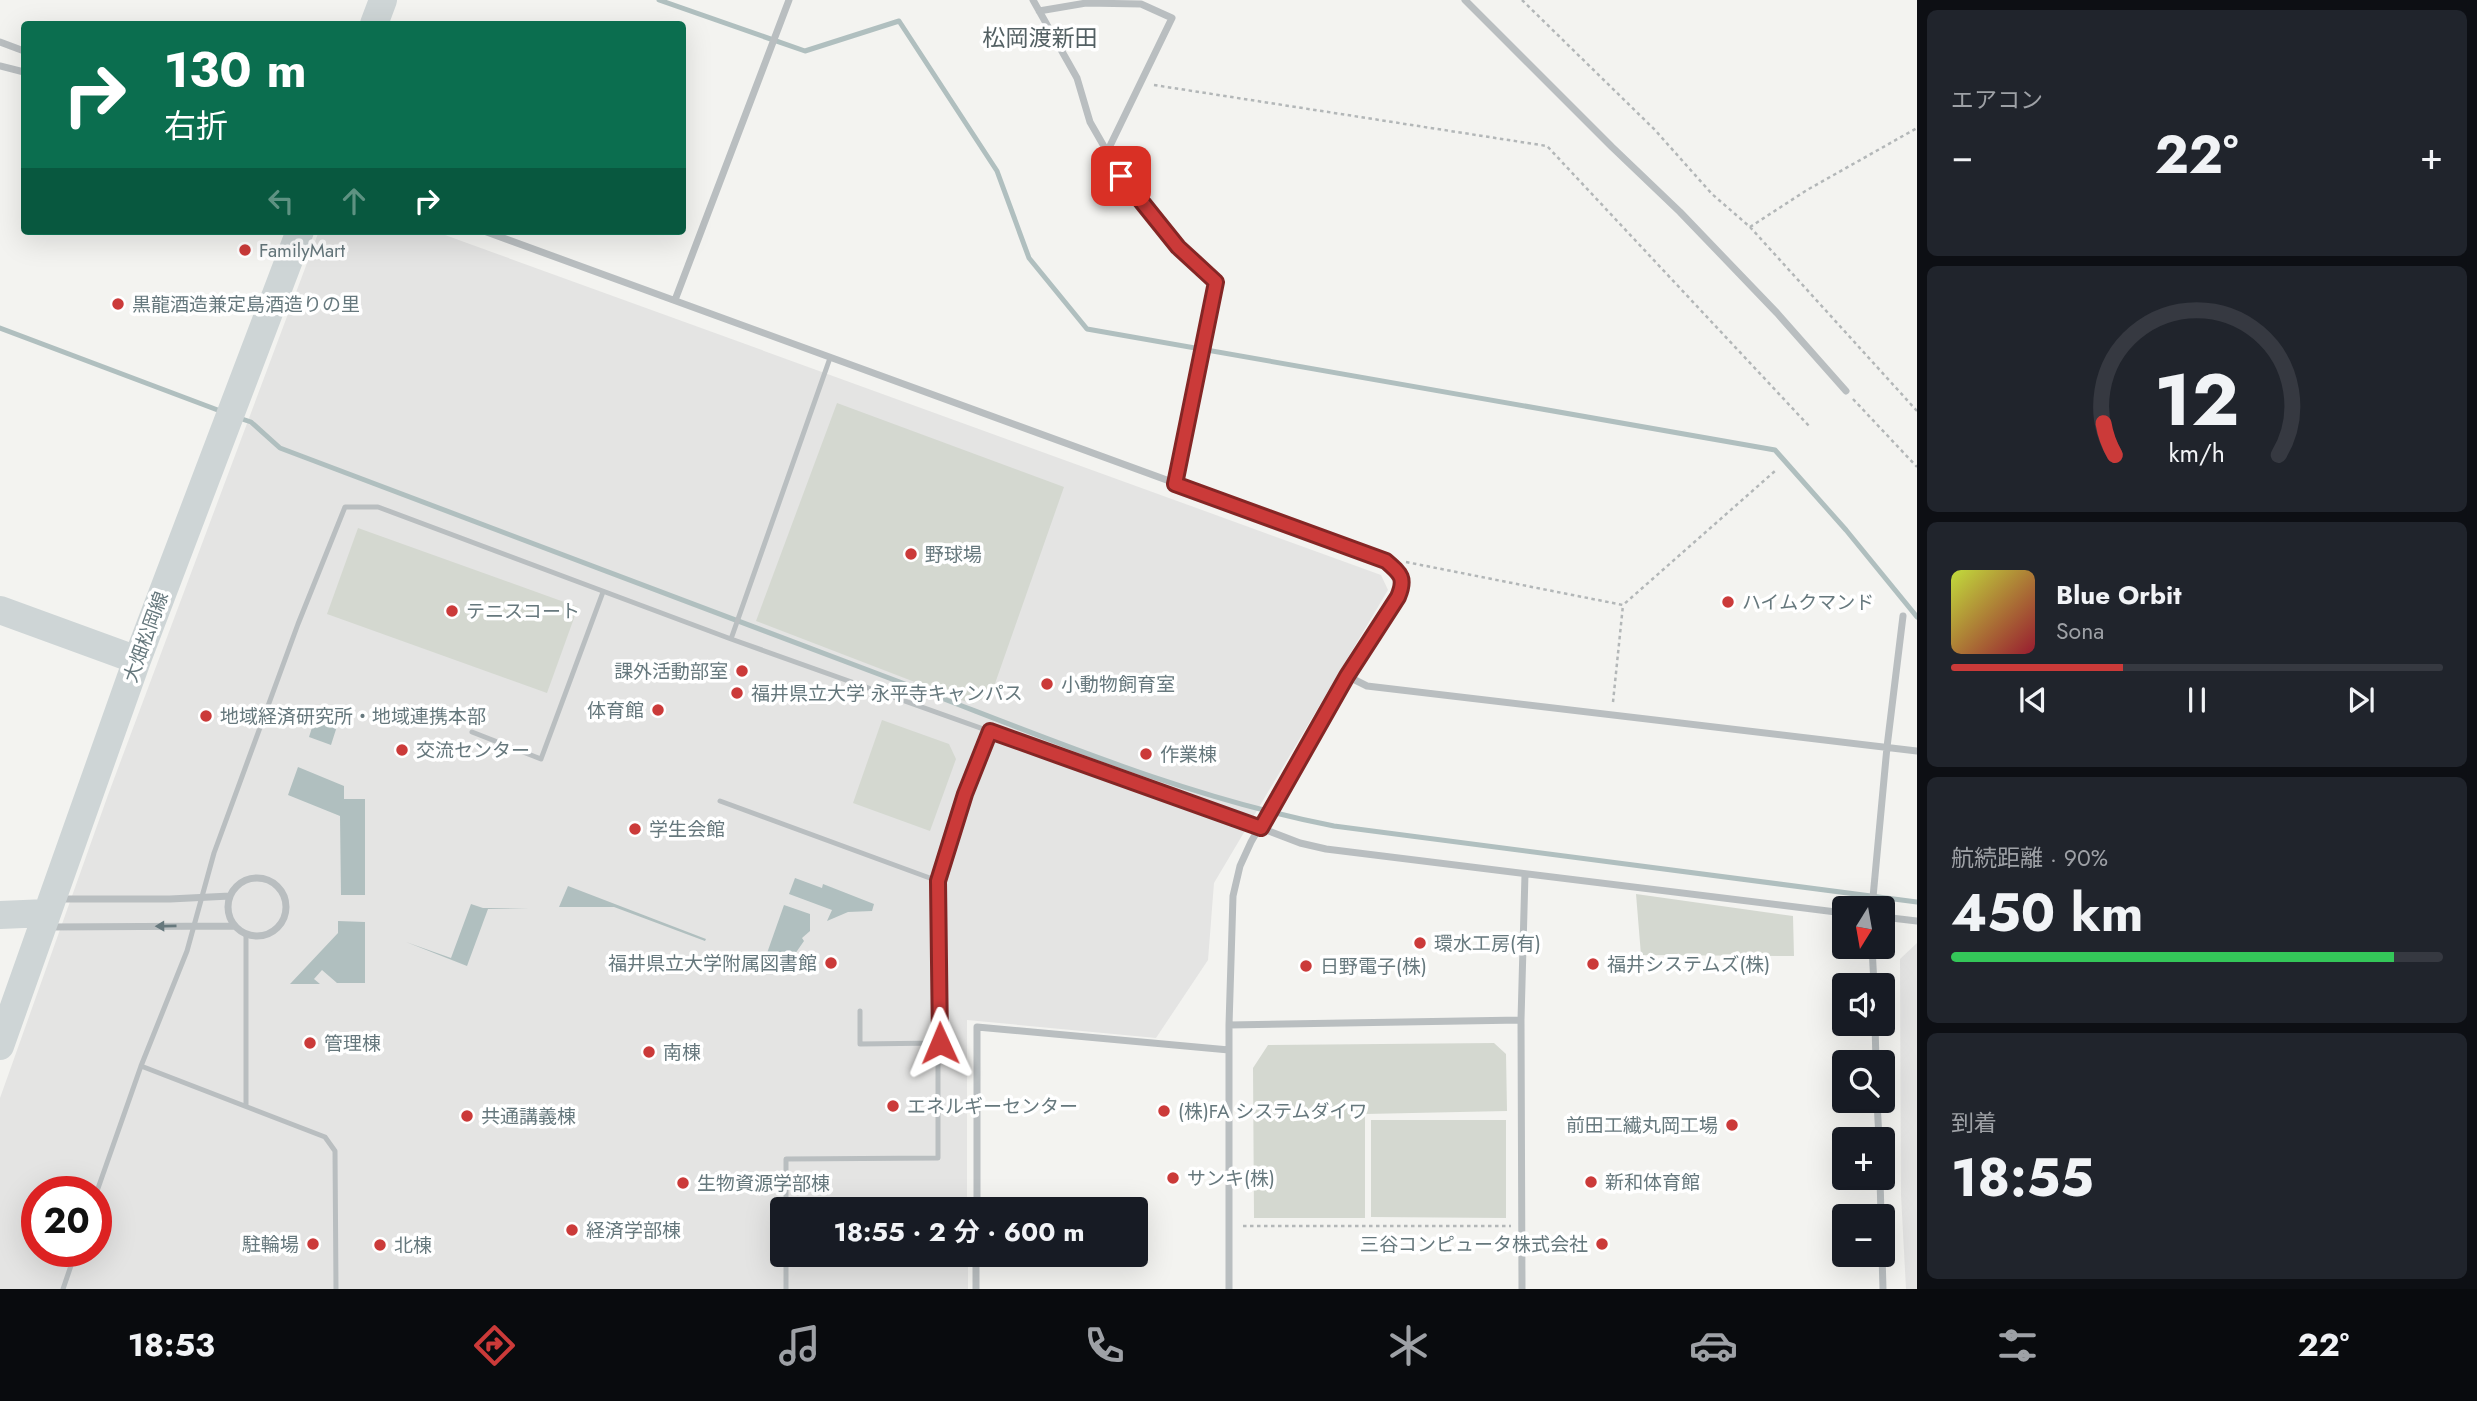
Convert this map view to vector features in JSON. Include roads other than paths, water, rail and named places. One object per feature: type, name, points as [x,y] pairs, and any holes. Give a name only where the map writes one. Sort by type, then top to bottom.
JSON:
[{"type":"main road","points":[[375,21],[383,0]]},
{"type":"main road","name":"大畑松岡線","points":[[0,1045],[137,660],[298,235]]},
{"type":"main road","points":[[0,610],[137,660]]},
{"type":"main road","points":[[0,915],[47,913]]},
{"type":"street","points":[[675,300],[789,0]]},
{"type":"street","points":[[1033,0],[1077,78],[1090,122],[1121,176],[1178,247],[1216,282],[1175,484]]},
{"type":"street","points":[[1465,0],[1680,212],[1777,313],[1846,391]]},
{"type":"street","points":[[1039,11],[1086,3],[1141,4],[1172,18],[1107,152]]},
{"type":"street","points":[[0,42],[21,50]]},
{"type":"street","points":[[0,65],[21,71]]},
{"type":"street","points":[[495,235],[1373,555],[1386,561],[1401,575],[1403,585],[1398,597],[1347,676],[1251,842],[1240,866],[1233,896],[1229,1025],[1229,1289]]},
{"type":"street","points":[[1873,896],[1903,616]]},
{"type":"street","points":[[1347,676],[1367,686],[1917,751]]},
{"type":"street","points":[[1261,828],[1300,843],[1326,849],[1832,912]]},
{"type":"street","points":[[1521,1289],[1521,1020],[1525,874]]},
{"type":"street","points":[[266,879],[284,894],[287,909],[279,927],[261,937],[246,935],[234,926],[228,906],[235,887],[243,881],[266,879]]},
{"type":"street","points":[[47,913],[230,896]]},
{"type":"street","points":[[47,913],[234,926]]},
{"type":"street","points":[[1895,918],[1917,921]]},
{"type":"street","points":[[1229,1025],[1521,1020]]},
{"type":"street","points":[[976,1197],[977,1027],[1229,1050]]},
{"type":"street","points":[[976,1267],[976,1289]]},
{"type":"street","points":[[1883,1267],[1884,1289]]},
{"type":"lane","points":[[731,639],[830,358]]},
{"type":"lane","points":[[102,1176],[141,1066],[187,951],[214,853],[345,507],[377,508],[731,639],[1261,828]]},
{"type":"lane","points":[[472,732],[541,759],[603,592]]},
{"type":"lane","points":[[786,1197],[786,1159],[938,1158],[938,881],[965,794],[990,731]]},
{"type":"lane","points":[[720,801],[938,881]]},
{"type":"lane","points":[[246,935],[246,1106]]},
{"type":"lane","points":[[860,1011],[860,1044],[940,1043]]},
{"type":"lane","points":[[141,1066],[325,1137],[335,1151],[336,1289]]},
{"type":"lane","points":[[63,1289],[71,1267]]},
{"type":"lane","points":[[786,1267],[786,1289]]},
{"type":"waterway","points":[[659,0],[805,51],[899,21],[997,171],[1029,258],[1087,329],[1775,450],[1846,530],[1917,617]]},
{"type":"waterway","points":[[0,328],[223,412]]},
{"type":"waterway","points":[[239,418],[251,422],[280,448],[1058,743],[1222,799],[1334,826],[1917,902]]},
{"type":"place","name":"FamilyMart","points":[[245,250]]},
{"type":"place","name":"黒龍酒造兼定島酒造りの里","points":[[118,304]]},
{"type":"place","name":"野球場","points":[[911,554]]},
{"type":"place","name":"ハイムクマンド","points":[[1728,602]]},
{"type":"place","name":"テニスコート","points":[[452,611]]},
{"type":"place","name":"課外活動部室","points":[[742,671]]},
{"type":"place","name":"小動物飼育室","points":[[1047,684]]},
{"type":"place","name":"福井県立大学 永平寺キャンパス","points":[[737,693]]},
{"type":"place","name":"体育館","points":[[658,710]]},
{"type":"place","name":"地域経済研究所・地域連携本部","points":[[206,716]]},
{"type":"place","name":"交流センター","points":[[402,750]]},
{"type":"place","name":"作業棟","points":[[1146,754]]},
{"type":"place","name":"学生会館","points":[[635,829]]},
{"type":"place","name":"環水工房(有)","points":[[1420,943]]},
{"type":"place","name":"福井県立大学附属図書館","points":[[831,963]]},
{"type":"place","name":"福井システムズ(株)","points":[[1593,964]]},
{"type":"place","name":"日野電子(株)","points":[[1306,966]]},
{"type":"place","name":"管理棟","points":[[310,1043]]},
{"type":"place","name":"南棟","points":[[649,1052]]},
{"type":"place","name":"エネルギーセンター","points":[[893,1106]]},
{"type":"place","name":"(株)FA システムダイワ","points":[[1164,1111]]},
{"type":"place","name":"共通講義棟","points":[[467,1116]]},
{"type":"place","name":"前田工繊丸岡工場","points":[[1732,1125]]},
{"type":"place","name":"サンキ(株)","points":[[1173,1178]]},
{"type":"place","name":"新和体育館","points":[[1591,1182]]},
{"type":"place","name":"生物資源学部棟","points":[[683,1183]]},
{"type":"place","name":"経済学部棟","points":[[572,1230]]},
{"type":"place","name":"駐輪場","points":[[313,1244]]},
{"type":"place","name":"三谷コンピュータ株式会社","points":[[1602,1244]]},
{"type":"place","name":"北棟","points":[[380,1245]]},
{"type":"district","name":"松岡渡新田","points":[[1040,38]]}]
